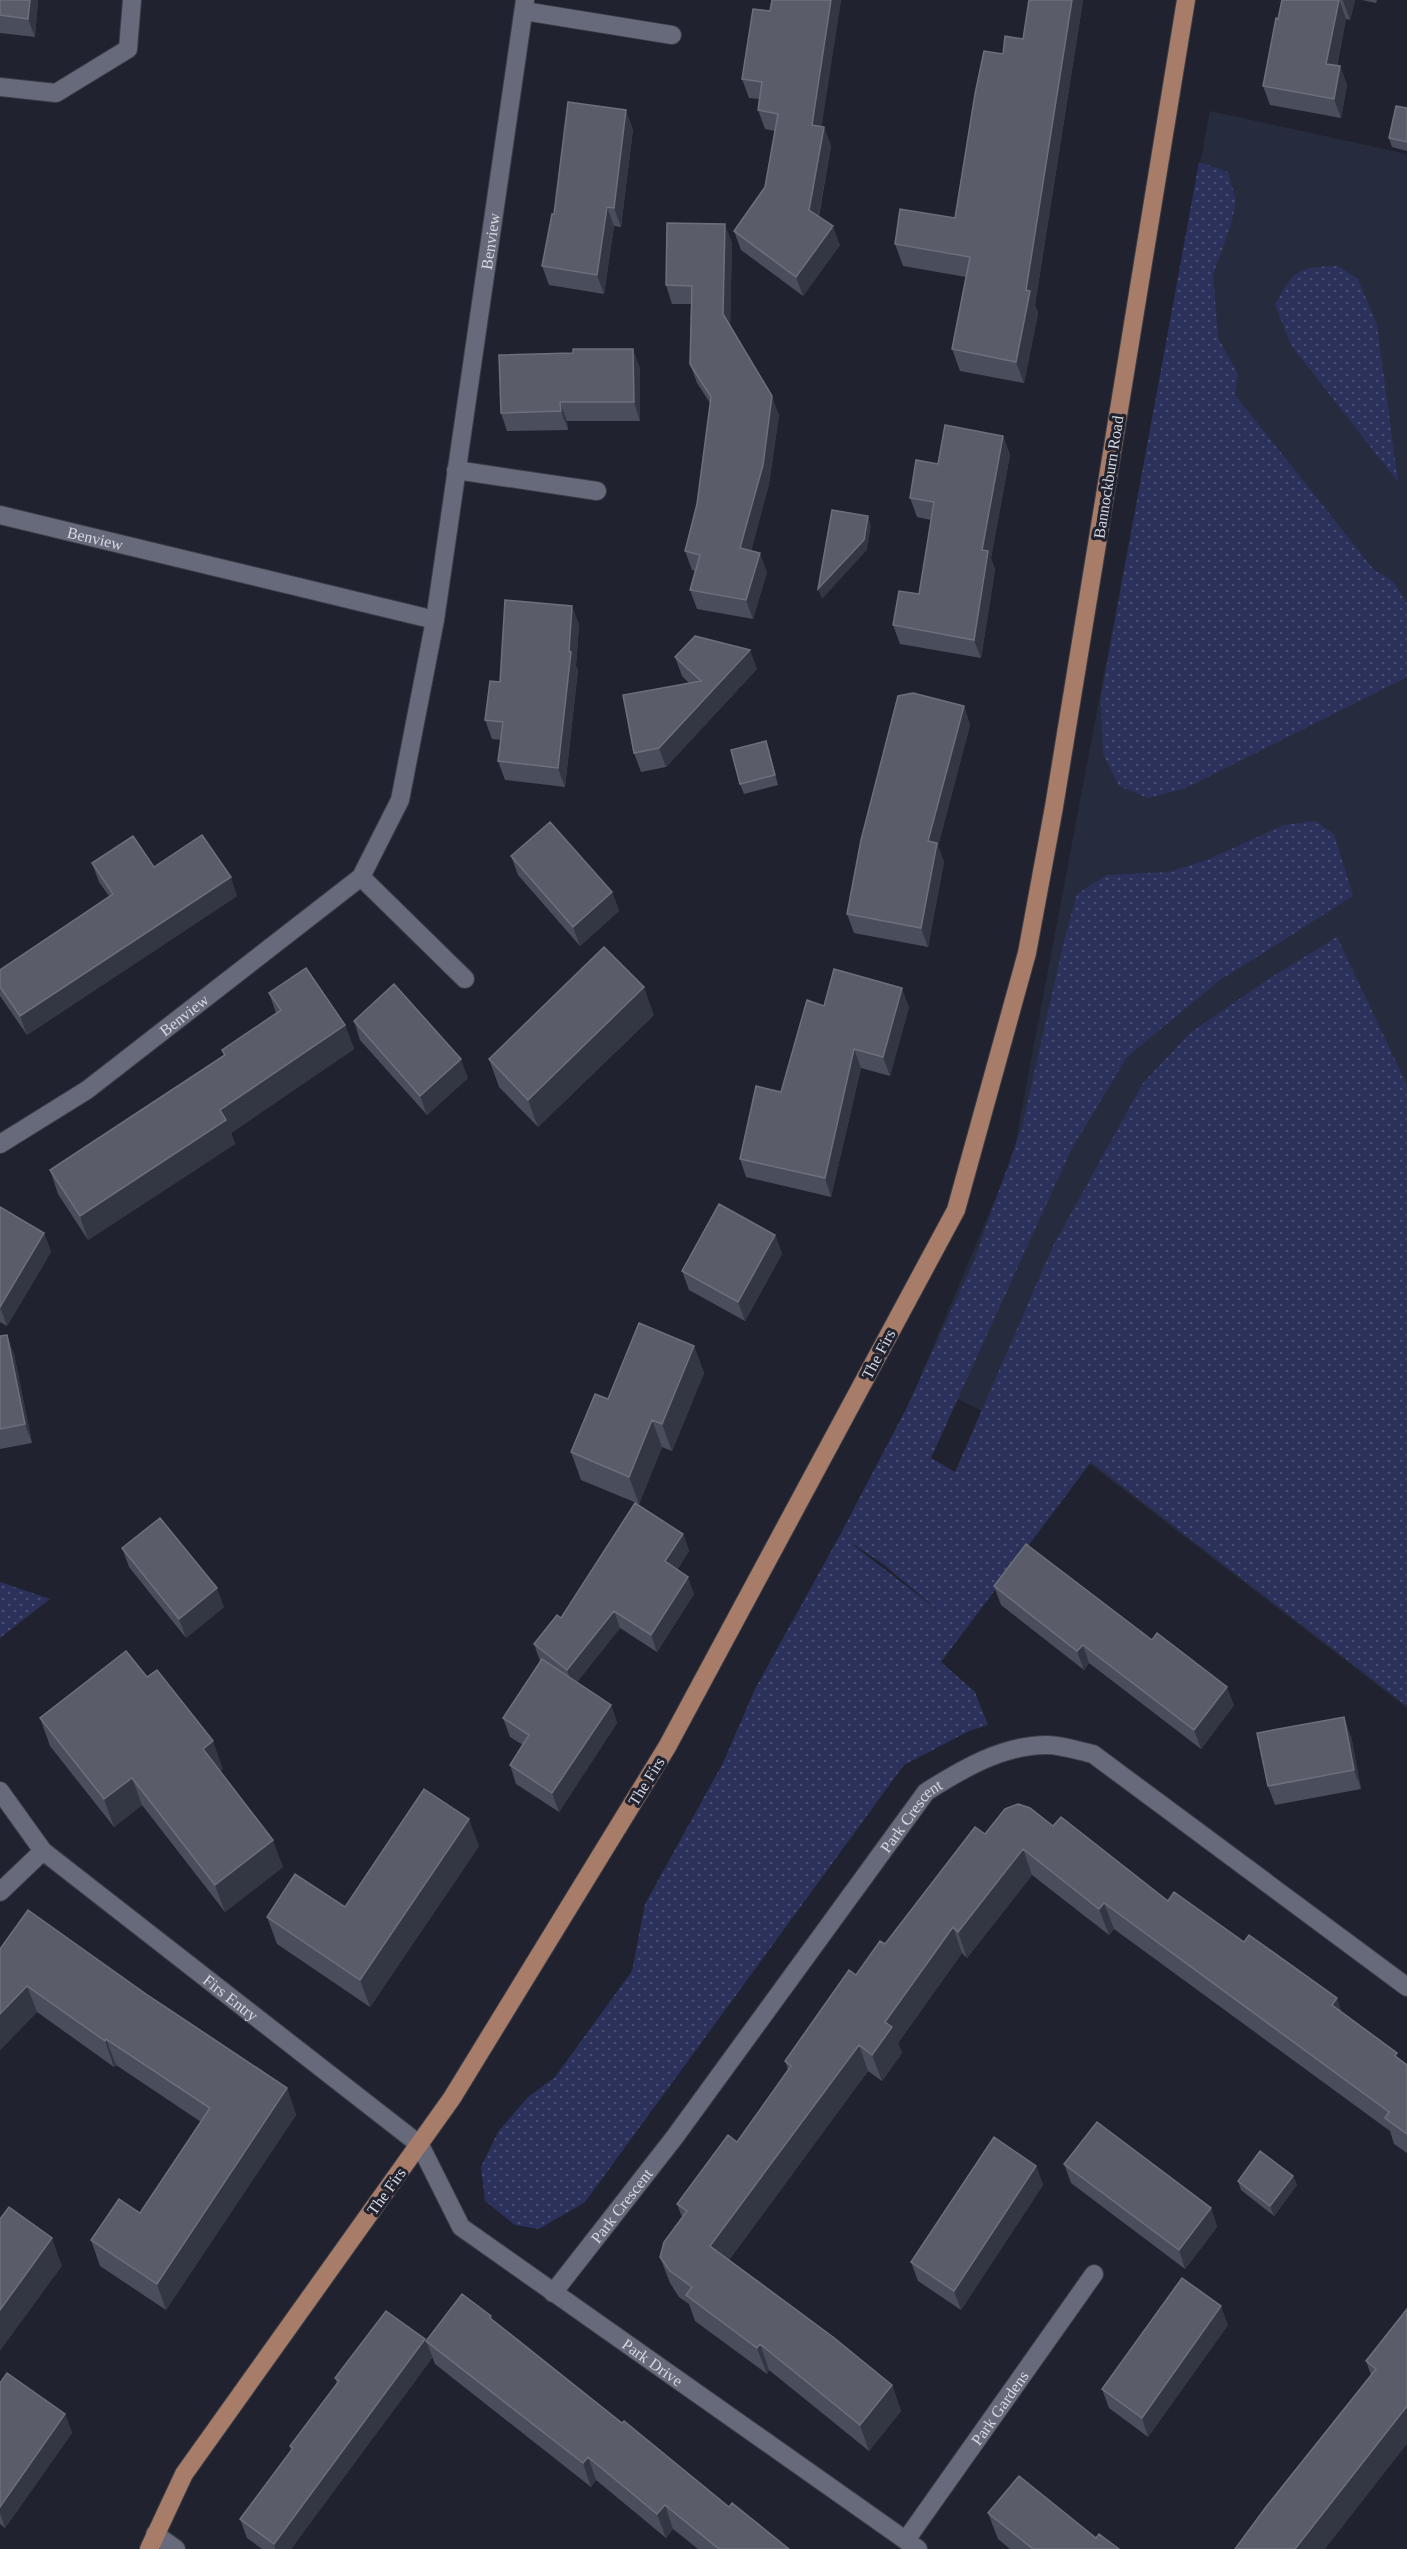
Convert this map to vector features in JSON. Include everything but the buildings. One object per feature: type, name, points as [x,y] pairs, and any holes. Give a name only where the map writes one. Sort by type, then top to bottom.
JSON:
[{"type":"main road","name":"Bannockburn Road","points":[[1026,953],[1056,796],[1186,0]]},
{"type":"main road","name":"The Firs","points":[[152,2541],[184,2474],[452,2098],[667,1747],[956,1210],[1026,953]]},
{"type":"street","points":[[0,87],[56,93],[128,49],[132,0]]},
{"type":"street","name":"Benview","points":[[0,1144],[87,1090],[361,877],[400,800],[435,620],[525,6],[672,35]]},
{"type":"street","points":[[456,470],[597,491]]},
{"type":"street","name":"Benview","points":[[0,515],[435,620]]},
{"type":"street","points":[[361,877],[465,979]]},
{"type":"street","name":"Park Crescent","points":[[554,2293],[674,2138],[926,1792],[955,1774],[1013,1748],[1049,1745],[1094,1754],[1407,1987]]},
{"type":"street","name":"Firs Entry","points":[[0,1791],[43,1851],[420,2145]]},
{"type":"street","points":[[0,1892],[43,1851]]},
{"type":"street","name":"Park Drive","points":[[420,2145],[461,2227],[912,2545]]},
{"type":"street","name":"Park Gardens","points":[[912,2545],[1094,2274]]},
{"type":"street","points":[[152,2541],[176,2549]]},
{"type":"shaded area","points":[[1210,111],[1407,154],[1407,1708],[1090,1464],[919,1380],[1013,1156]]},
{"type":"shaded area","points":[[1199,162],[1228,172],[1236,201],[1231,225],[1213,274],[1218,338],[1238,374],[1235,395],[1374,570],[1393,581],[1407,603],[1407,677],[1186,788],[1148,798],[1119,786],[1103,754],[1101,698]]},
{"type":"shaded area","points":[[1338,266],[1358,279],[1377,325],[1398,482],[1291,345],[1275,305],[1287,284],[1299,272],[1314,267]]},
{"type":"shaded area","points":[[1315,821],[1334,834],[1353,896],[1220,980],[1127,1057],[1071,1150],[931,1458],[955,1472],[1053,1246],[1143,1083],[1190,1033],[1270,978],[1337,937],[1407,1085],[1407,1706],[1091,1462],[941,1662],[975,1692],[988,1725],[969,1731],[904,1765],[585,2202],[539,2229],[515,2225],[485,2201],[481,2167],[498,2132],[528,2097],[555,2077],[632,1971],[645,1904],[723,1763],[755,1689],[907,1407],[973,1263],[1022,1127],[1064,941],[1077,894],[1107,875],[1168,872],[1207,860],[1284,825]],"holes":[[[853,1544],[883,1564],[939,1611]]]},
{"type":"shaded area","points":[[0,1582],[50,1599],[0,1638]]}]
